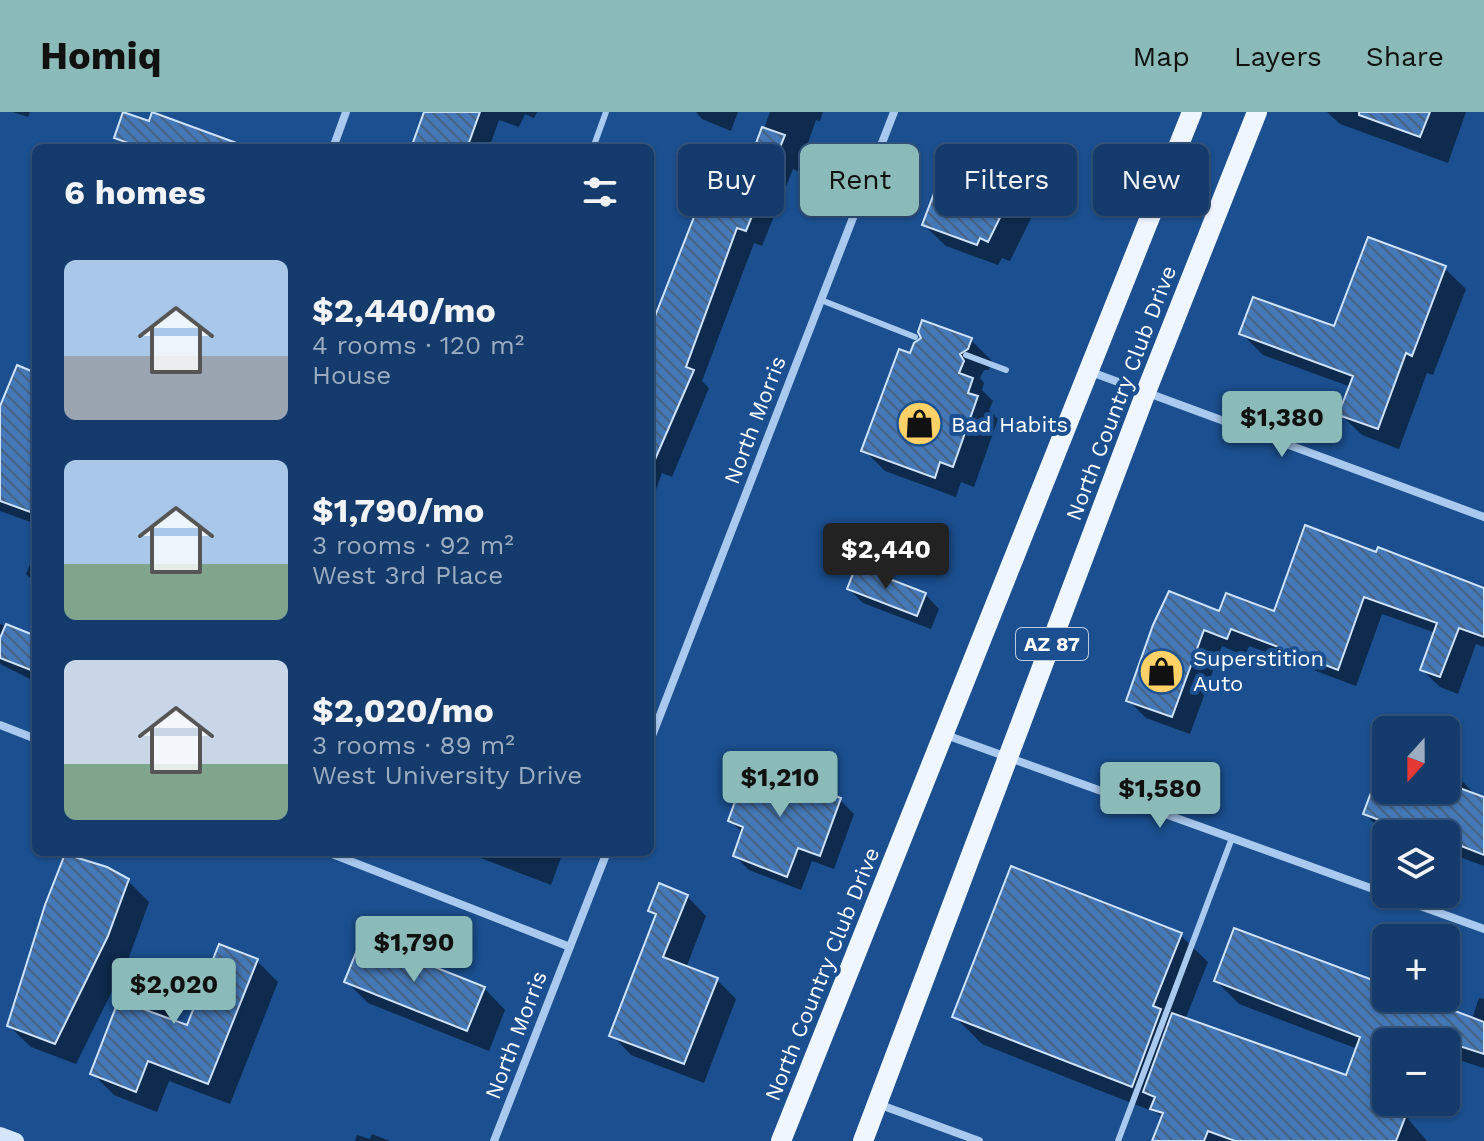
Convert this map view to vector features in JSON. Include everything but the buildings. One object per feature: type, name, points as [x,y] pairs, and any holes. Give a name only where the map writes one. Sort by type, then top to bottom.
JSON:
[{"type":"main road","name":"North Country Club Drive","points":[[781,1141],[1192,112]]},
{"type":"main road","name":"North Country Club Drive","points":[[863,1141],[1146,392],[1257,112]]},
{"type":"main road","points":[[0,1135],[16,1141]]},
{"type":"street","points":[[334,144],[346,112]]},
{"type":"street","name":"North Morris","points":[[654,731],[894,112]]},
{"type":"street","points":[[1090,372],[1484,517]]},
{"type":"street","points":[[0,725],[32,737]]},
{"type":"street","points":[[945,735],[1484,929]]},
{"type":"street","points":[[337,856],[570,947]]},
{"type":"street","name":"North Morris","points":[[494,1141],[605,856]]},
{"type":"street","points":[[878,1104],[979,1141]]},
{"type":"lane","points":[[594,144],[606,112]]},
{"type":"lane","points":[[821,300],[915,337]]},
{"type":"lane","points":[[966,355],[1006,370]]},
{"type":"lane","points":[[1118,1141],[1232,838]]},
{"type":"place","name":"Bad Habits","points":[[920,424]]},
{"type":"place","name":"Superstition Auto","points":[[1162,671]]}]
